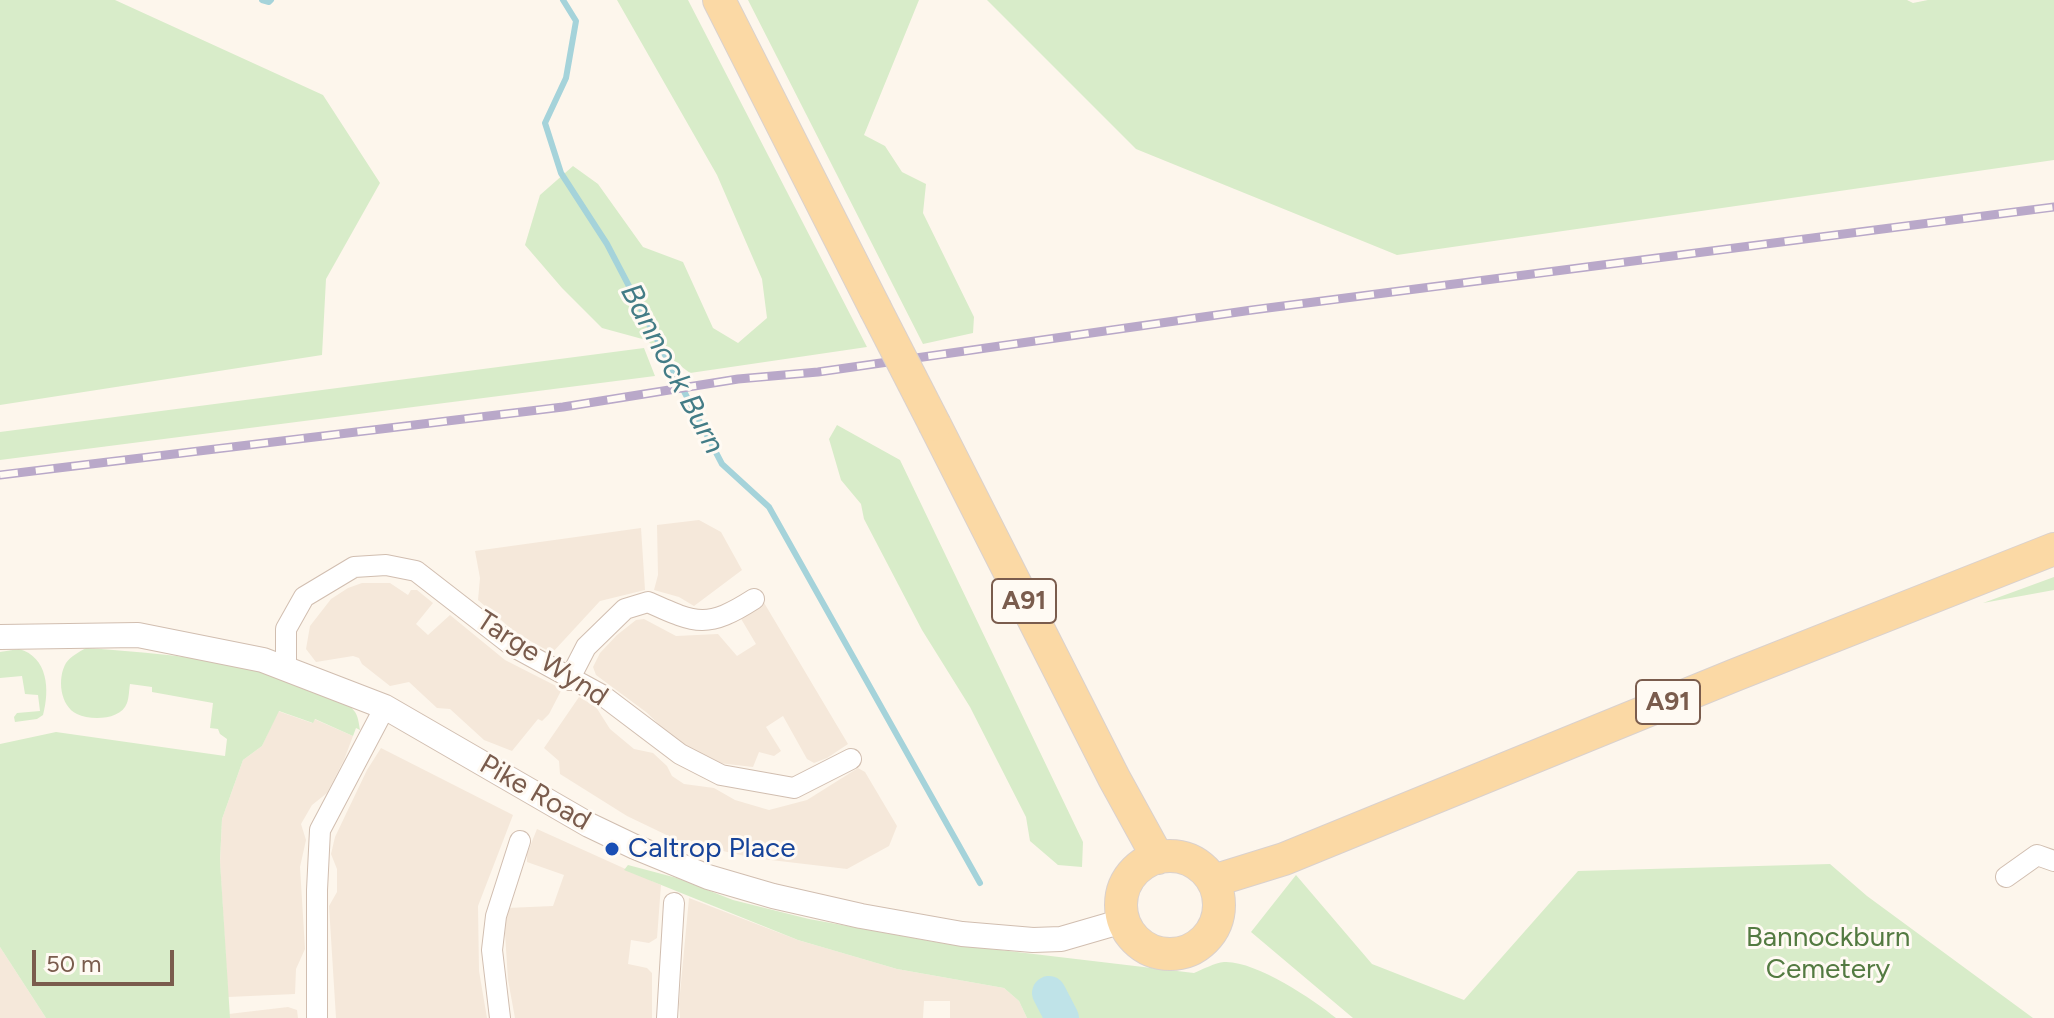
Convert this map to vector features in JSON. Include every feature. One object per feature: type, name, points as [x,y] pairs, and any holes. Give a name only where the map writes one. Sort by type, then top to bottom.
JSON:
[{"type":"main road","name":"A91","points":[[719,0],[1114,778],[1149,862]]},
{"type":"main road","name":"A91","points":[[1213,881],[1284,859],[2054,549]]},
{"type":"main road","points":[[1123,921],[1123,891],[1130,877],[1149,862],[1174,856],[1189,860],[1203,869],[1213,881],[1219,912]]},
{"type":"main road","name":"A91","points":[[1123,921],[1142,946],[1156,953],[1172,955],[1187,952],[1201,944],[1211,932],[1219,912],[1284,859]]},
{"type":"street","name":"Targe Wynd","points":[[286,669],[286,629],[304,597],[354,567],[386,565],[416,571],[514,647],[569,680],[602,695],[680,754],[721,775],[794,788],[851,759]]},
{"type":"street","points":[[569,680],[586,647],[625,609],[648,602],[679,616],[704,621],[727,616],[754,599]]},
{"type":"street","name":"Pike Road","points":[[0,637],[138,635],[263,660],[385,707],[589,825],[708,877],[760,892],[861,916],[962,934],[1033,940],[1061,939],[1123,921]]},
{"type":"street","points":[[317,1018],[320,830],[385,707]]},
{"type":"street","points":[[500,1018],[492,950],[496,916],[520,841]]},
{"type":"street","points":[[2006,877],[2037,855],[2054,861]]},
{"type":"street","points":[[667,1018],[674,903]]},
{"type":"shaded area","points":[[699,520],[721,532],[742,570],[694,606],[679,597],[654,590],[658,575],[657,525]]},
{"type":"shaded area","points":[[641,528],[645,590],[600,601],[552,653],[516,633],[478,600],[480,578],[475,551]]},
{"type":"shaded area","points":[[362,583],[390,583],[408,595],[411,590],[417,590],[433,603],[416,624],[428,635],[450,615],[505,660],[562,689],[549,714],[542,721],[538,719],[512,751],[484,740],[450,709],[437,708],[409,682],[390,686],[362,664],[359,658],[353,656],[316,662],[306,649],[310,626],[331,599]]},
{"type":"shaded area","points":[[763,601],[848,744],[827,758],[814,763],[807,759],[783,716],[766,727],[781,751],[774,756],[759,752],[753,767],[701,761],[680,750],[646,712],[596,675],[593,667],[600,653],[636,620],[644,619],[676,636],[718,634],[737,656],[756,644],[740,617]]},
{"type":"shaded area","points":[[579,697],[596,707],[610,729],[634,749],[653,753],[667,766],[672,776],[684,784],[714,788],[735,800],[769,810],[807,800],[858,768],[865,772],[897,826],[889,846],[847,869],[754,858],[692,844],[627,816],[560,774],[559,761],[544,748]]},
{"type":"shaded area","points":[[278,711],[312,723],[314,719],[353,736],[327,793],[312,805],[301,824],[306,840],[300,867],[305,949],[296,969],[295,994],[228,997],[220,862],[222,819],[243,760],[262,746]]},
{"type":"shaded area","points":[[381,748],[513,815],[478,906],[479,971],[487,1018],[336,1018],[329,906],[337,892],[337,869],[331,854],[335,837]]},
{"type":"shaded area","points":[[537,829],[661,885],[657,938],[649,943],[631,940],[628,964],[647,968],[652,973],[652,1018],[515,1018],[508,980],[507,908],[553,906],[564,875],[527,862]]},
{"type":"shaded area","points":[[689,898],[798,940],[897,969],[1004,988],[1019,1001],[1027,1018],[950,1018],[950,1001],[924,1001],[923,1018],[680,1018]]},
{"type":"shaded area","points":[[0,947],[46,1018],[0,1018]]},
{"type":"shaded area","points":[[288,1007],[297,1010],[298,1018],[230,1018],[229,1014],[237,1013]]},
{"type":"green space","points":[[0,0],[115,0],[323,95],[380,183],[326,279],[322,355],[0,405]]},
{"type":"green space","points":[[617,0],[688,0],[867,347],[690,373],[646,340],[602,328],[525,245],[540,195],[573,166],[598,184],[643,247],[683,262],[713,328],[738,343],[767,318],[762,279],[717,175]]},
{"type":"green space","points":[[748,0],[919,0],[864,135],[885,146],[902,172],[926,184],[923,213],[974,317],[973,333],[923,344]]},
{"type":"green space","points":[[987,0],[1907,0],[1913,3],[1928,0],[2054,0],[2054,160],[1397,255],[1136,149]]},
{"type":"green space","points":[[644,348],[655,376],[0,460],[0,432]]},
{"type":"green space","points":[[837,425],[900,460],[1083,842],[1082,867],[1058,865],[1030,841],[1026,817],[970,707],[922,630],[864,519],[861,504],[841,480],[829,439]]},
{"type":"green space","points":[[2054,577],[2054,590],[1983,603]]},
{"type":"green space","points":[[86,648],[175,656],[260,672],[338,699],[352,708],[357,716],[360,730],[356,728],[353,736],[315,719],[313,723],[279,711],[262,746],[243,760],[222,819],[220,861],[230,1018],[46,1018],[0,947],[0,744],[56,732],[225,756],[227,739],[218,729],[210,728],[213,703],[152,692],[152,687],[130,684],[127,703],[119,713],[105,718],[90,718],[71,710],[62,691],[63,669],[75,654]]},
{"type":"green space","points":[[19,649],[29,653],[41,667],[46,695],[43,715],[37,719],[15,722],[17,713],[40,711],[38,695],[25,694],[22,676],[0,678],[0,652]]},
{"type":"green space","name":"Bannockburn Cemetery","points":[[1830,864],[1867,896],[2033,1018],[1353,1018],[1251,932],[1296,875],[1372,964],[1464,1000],[1578,871]]},
{"type":"green space","points":[[628,865],[677,878],[733,900],[809,919],[941,943],[1194,973],[1224,962],[1236,963],[1283,982],[1336,1018],[1027,1018],[1019,1001],[1004,988],[897,969],[798,940],[624,870]]},
{"type":"waterway","name":"Bannock Burn","points":[[262,0],[271,0]]},
{"type":"waterway","name":"Bannock Burn","points":[[563,0],[576,21],[566,78],[545,123],[561,173],[607,244],[722,464],[769,507],[980,883]]},
{"type":"waterway","name":"Bannock Burn","points":[[1049,993],[1062,1018]]},
{"type":"railway","points":[[0,475],[563,407],[738,379],[818,372],[1252,310],[2054,207]]},
{"type":"place","name":"Caltrop Place","points":[[612,849]]}]
